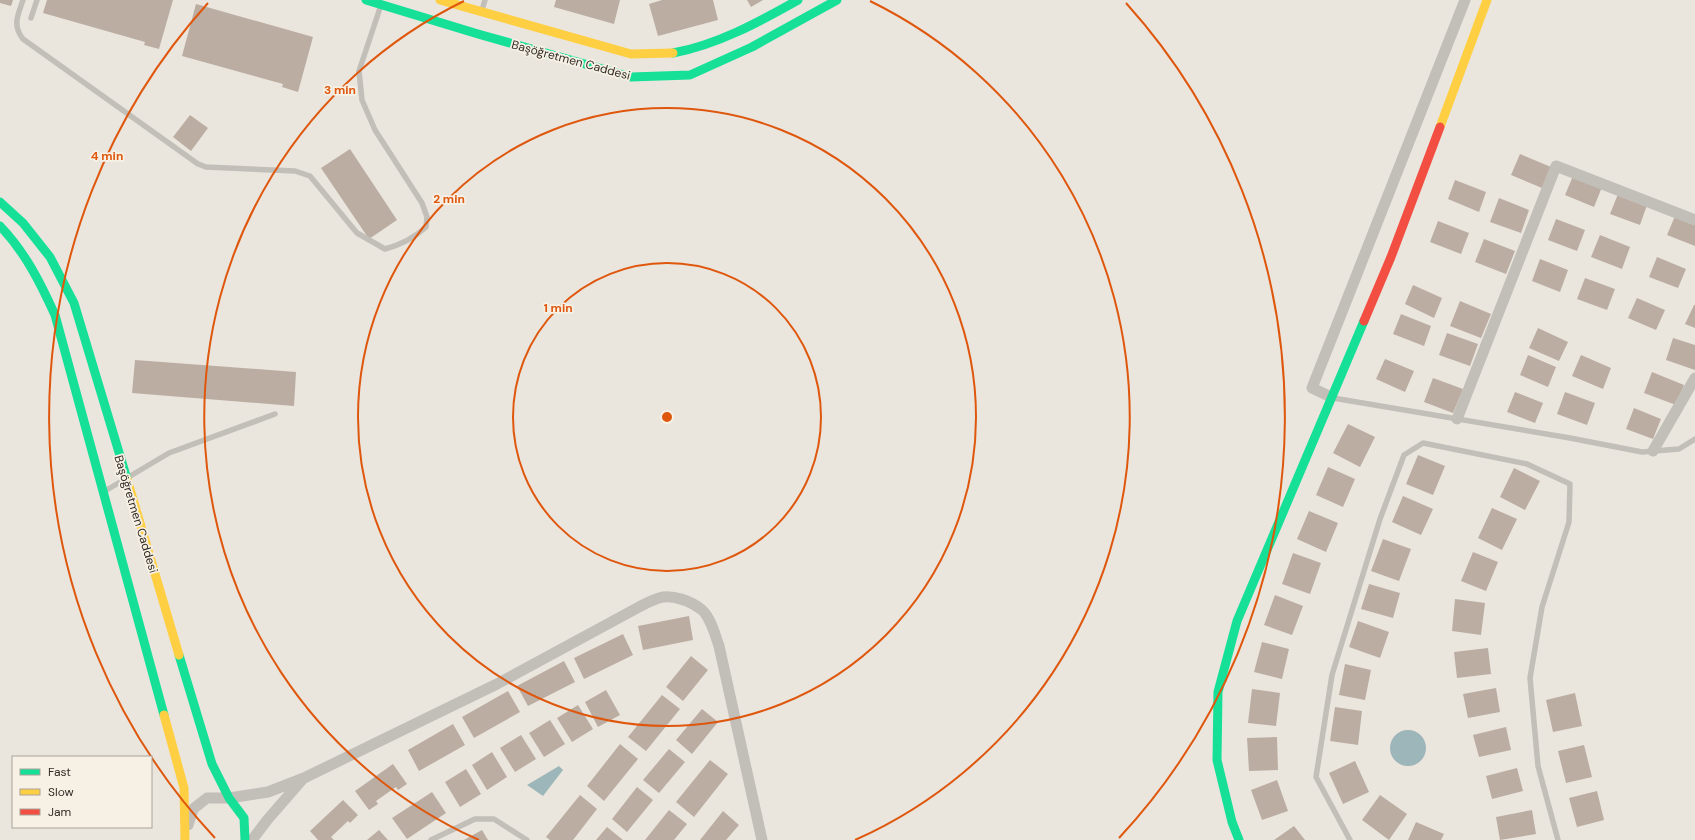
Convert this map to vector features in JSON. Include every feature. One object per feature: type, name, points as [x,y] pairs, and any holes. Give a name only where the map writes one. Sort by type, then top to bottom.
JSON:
[{"type":"street","name":"Başöğretmen Caddesi","points":[[366,0],[478,34],[631,77],[690,75],[752,47],[837,0]]},
{"type":"street","name":"Başöğretmen Caddesi","points":[[440,0],[481,13],[631,54],[670,53],[693,49],[756,23],[798,0]]},
{"type":"street","points":[[1331,397],[1312,388],[1465,0]]},
{"type":"street","points":[[1239,840],[1232,822],[1217,760],[1218,692],[1237,622],[1391,257],[1487,0]]},
{"type":"street","points":[[1457,419],[1556,166],[1695,220]]},
{"type":"street","name":"Başöğretmen Caddesi","points":[[0,202],[23,223],[50,257],[74,303],[125,478],[212,764],[229,798],[244,818],[245,840]]},
{"type":"street","name":"Başöğretmen Caddesi","points":[[0,226],[15,241],[38,278],[55,315],[184,788],[185,839]]},
{"type":"street","points":[[1653,451],[1695,378]]},
{"type":"street","points":[[185,839],[194,809],[207,798],[229,798],[268,792],[304,778],[497,684],[639,607],[659,598],[675,598],[689,602],[702,611],[713,629],[719,646],[762,840]]},
{"type":"street","points":[[252,840],[268,819],[304,778]]},
{"type":"lane","points":[[23,0],[16,24],[17,31],[23,39],[198,164],[206,167],[295,171],[310,176],[357,233],[385,249],[393,247],[418,234],[426,227],[427,217],[422,203],[376,130],[362,100],[359,71],[381,4]]},
{"type":"lane","points":[[31,18],[36,0]]},
{"type":"lane","points":[[481,13],[485,0]]},
{"type":"lane","points":[[1331,397],[1570,438],[1642,452],[1679,449],[1695,439]]},
{"type":"lane","points":[[103,492],[168,453],[275,414]]},
{"type":"lane","points":[[1350,840],[1316,777],[1332,675],[1380,519],[1404,455],[1423,443],[1527,464],[1570,484],[1569,522],[1542,607],[1530,678],[1538,766],[1558,840]]},
{"type":"lane","points":[[431,840],[475,819],[494,819],[527,840]]},
{"type":"water","points":[[1412,730],[1421,735],[1425,741],[1425,755],[1421,761],[1412,766],[1404,766],[1395,761],[1391,755],[1390,744],[1395,735],[1401,731]]},
{"type":"water","points":[[559,766],[563,770],[543,796],[527,785]]},
{"type":"building","points":[[0,0],[13,0],[11,6],[0,3]]},
{"type":"building","points":[[47,0],[173,0],[159,49],[144,45],[145,42],[43,13]]},
{"type":"building","points":[[556,0],[620,0],[614,24],[554,7]]},
{"type":"building","points":[[662,0],[713,0],[718,20],[658,36],[649,4]]},
{"type":"building","points":[[747,0],[763,0],[751,7]]},
{"type":"building","points":[[196,4],[313,37],[298,92],[282,87],[283,84],[182,56]]},
{"type":"building","points":[[190,115],[208,128],[191,151],[173,137]]},
{"type":"building","points":[[350,149],[397,220],[369,239],[321,168]]},
{"type":"building","points":[[1520,154],[1551,167],[1542,188],[1511,175]]},
{"type":"building","points":[[1573,176],[1602,187],[1594,207],[1565,195]]},
{"type":"building","points":[[1455,180],[1486,192],[1479,212],[1448,199]]},
{"type":"building","points":[[1618,194],[1647,205],[1640,225],[1610,214]]},
{"type":"building","points":[[1499,198],[1529,210],[1521,233],[1490,222]]},
{"type":"building","points":[[1675,216],[1695,224],[1695,246],[1667,235]]},
{"type":"building","points":[[1556,219],[1585,230],[1577,251],[1548,240]]},
{"type":"building","points":[[1438,221],[1469,233],[1461,254],[1430,242]]},
{"type":"building","points":[[1600,235],[1630,247],[1622,269],[1591,257]]},
{"type":"building","points":[[1484,239],[1515,251],[1506,274],[1475,262]]},
{"type":"building","points":[[1657,257],[1686,269],[1678,288],[1649,277]]},
{"type":"building","points":[[1540,259],[1568,270],[1560,292],[1532,281]]},
{"type":"building","points":[[1585,278],[1615,289],[1607,310],[1577,299]]},
{"type":"building","points":[[1413,285],[1442,298],[1434,318],[1405,304]]},
{"type":"building","points":[[1637,298],[1665,310],[1656,330],[1628,318]]},
{"type":"building","points":[[1460,301],[1491,314],[1481,338],[1450,326]]},
{"type":"building","points":[[1695,305],[1695,328],[1685,324]]},
{"type":"building","points":[[1401,314],[1431,326],[1424,346],[1393,334]]},
{"type":"building","points":[[1538,328],[1568,342],[1559,361],[1529,348]]},
{"type":"building","points":[[1447,333],[1478,344],[1470,366],[1439,355]]},
{"type":"building","points":[[1673,338],[1695,345],[1695,370],[1666,360]]},
{"type":"building","points":[[1528,355],[1556,367],[1548,387],[1520,375]]},
{"type":"building","points":[[1581,355],[1611,368],[1603,389],[1572,376]]},
{"type":"building","points":[[1385,359],[1414,371],[1405,392],[1376,379]]},
{"type":"building","points":[[135,360],[296,372],[294,406],[132,393]]},
{"type":"building","points":[[1652,372],[1684,385],[1676,405],[1644,393]]},
{"type":"building","points":[[1433,378],[1463,389],[1453,413],[1424,402]]},
{"type":"building","points":[[1515,392],[1543,403],[1535,423],[1507,412]]},
{"type":"building","points":[[1565,392],[1595,403],[1587,425],[1557,414]]},
{"type":"building","points":[[1634,408],[1661,419],[1653,439],[1626,429]]},
{"type":"building","points":[[1348,424],[1375,437],[1360,467],[1333,453]]},
{"type":"building","points":[[1418,455],[1445,466],[1433,495],[1406,484]]},
{"type":"building","points":[[1328,467],[1355,479],[1343,507],[1316,495]]},
{"type":"building","points":[[1514,468],[1540,481],[1525,510],[1500,497]]},
{"type":"building","points":[[1403,496],[1433,509],[1421,535],[1392,522]]},
{"type":"building","points":[[1492,508],[1517,519],[1502,550],[1478,538]]},
{"type":"building","points":[[1309,511],[1338,523],[1326,552],[1297,539]]},
{"type":"building","points":[[1383,539],[1411,549],[1399,581],[1371,571]]},
{"type":"building","points":[[1473,552],[1498,562],[1486,591],[1461,581]]},
{"type":"building","points":[[1293,553],[1321,563],[1310,594],[1282,584]]},
{"type":"building","points":[[1369,584],[1400,593],[1393,618],[1361,609]]},
{"type":"building","points":[[1275,595],[1303,606],[1292,635],[1264,625]]},
{"type":"building","points":[[1455,599],[1485,603],[1481,635],[1452,631]]},
{"type":"building","points":[[689,616],[693,640],[643,650],[638,626]]},
{"type":"building","points":[[1358,621],[1389,632],[1380,658],[1349,647]]},
{"type":"building","points":[[623,634],[633,655],[584,679],[574,658]]},
{"type":"building","points":[[1262,642],[1289,649],[1282,679],[1254,672]]},
{"type":"building","points":[[1488,648],[1491,674],[1457,678],[1454,652]]},
{"type":"building","points":[[691,656],[708,670],[683,701],[666,687]]},
{"type":"building","points":[[564,661],[575,682],[528,706],[517,686]]},
{"type":"building","points":[[1345,664],[1371,670],[1365,700],[1339,695]]},
{"type":"building","points":[[1496,688],[1500,712],[1468,718],[1463,694]]},
{"type":"building","points":[[1252,689],[1280,693],[1276,726],[1248,723]]},
{"type":"building","points":[[606,690],[620,715],[598,727],[585,702]]},
{"type":"building","points":[[508,691],[520,712],[474,738],[462,717]]},
{"type":"building","points":[[1575,693],[1582,726],[1553,732],[1546,700]]},
{"type":"building","points":[[662,695],[680,709],[646,751],[628,737]]},
{"type":"building","points":[[578,705],[593,729],[572,742],[557,718]]},
{"type":"building","points":[[1335,707],[1362,711],[1358,745],[1330,741]]},
{"type":"building","points":[[702,709],[718,722],[692,754],[676,740]]},
{"type":"building","points":[[550,720],[565,744],[544,757],[529,733]]},
{"type":"building","points":[[453,724],[465,745],[419,771],[408,750]]},
{"type":"building","points":[[1506,727],[1511,750],[1479,757],[1473,735]]},
{"type":"building","points":[[521,735],[536,759],[515,772],[500,748]]},
{"type":"building","points":[[1277,737],[1278,770],[1249,771],[1247,738]]},
{"type":"building","points":[[620,744],[638,759],[604,801],[587,786]]},
{"type":"building","points":[[1584,745],[1592,777],[1566,783],[1558,751]]},
{"type":"building","points":[[669,749],[685,762],[659,793],[643,780]]},
{"type":"building","points":[[492,752],[507,777],[487,790],[472,765]]},
{"type":"building","points":[[710,760],[728,774],[694,817],[676,802]]},
{"type":"building","points":[[1355,761],[1369,792],[1343,804],[1329,773]]},
{"type":"building","points":[[393,764],[407,784],[398,790],[396,787],[376,801],[378,804],[369,810],[355,791]]},
{"type":"building","points":[[1517,768],[1523,791],[1492,799],[1486,776]]},
{"type":"building","points":[[466,769],[481,794],[460,807],[445,782]]},
{"type":"building","points":[[1277,780],[1288,811],[1262,820],[1251,790]]},
{"type":"building","points":[[637,787],[653,800],[627,832],[612,819]]},
{"type":"building","points":[[1597,791],[1604,820],[1577,827],[1569,798]]},
{"type":"building","points":[[432,792],[446,813],[407,839],[392,818]]},
{"type":"building","points":[[580,795],[597,809],[573,840],[550,840],[546,837]]},
{"type":"building","points":[[1380,795],[1407,814],[1389,840],[1362,820]]},
{"type":"building","points":[[343,800],[358,815],[350,823],[348,821],[331,837],[334,840],[318,840],[310,831]]},
{"type":"building","points":[[669,810],[687,824],[674,840],[645,840]]},
{"type":"building","points":[[1532,810],[1536,834],[1500,840],[1496,817]]},
{"type":"building","points":[[723,811],[739,825],[726,840],[700,840]]},
{"type":"building","points":[[1416,822],[1444,834],[1441,840],[1408,840]]},
{"type":"building","points":[[1294,826],[1305,840],[1274,840]]},
{"type":"building","points":[[607,827],[623,840],[596,840]]},
{"type":"building","points":[[379,830],[388,840],[367,840]]},
{"type":"building","points":[[482,830],[488,840],[464,840]]},
{"type":"traffic: fast","points":[[366,0],[478,34],[631,77],[690,75],[752,47],[837,0]]},
{"type":"traffic: fast","points":[[673,53],[722,39],[798,0]]},
{"type":"traffic: fast","points":[[0,202],[23,223],[50,257],[74,303],[127,479]]},
{"type":"traffic: fast","points":[[0,226],[17,246],[31,268],[55,315],[164,715]]},
{"type":"traffic: fast","points":[[1239,840],[1232,822],[1217,760],[1218,692],[1237,621],[1364,321]]},
{"type":"traffic: fast","points":[[179,655],[212,764],[229,798],[244,818],[245,840]]},
{"type":"traffic: slow","points":[[440,0],[631,54],[673,53]]},
{"type":"traffic: slow","points":[[1440,127],[1487,0]]},
{"type":"traffic: slow","points":[[127,479],[179,655]]},
{"type":"traffic: slow","points":[[164,715],[184,788],[185,840]]},
{"type":"traffic: jam","points":[[1364,321],[1391,257],[1440,127]]}]
